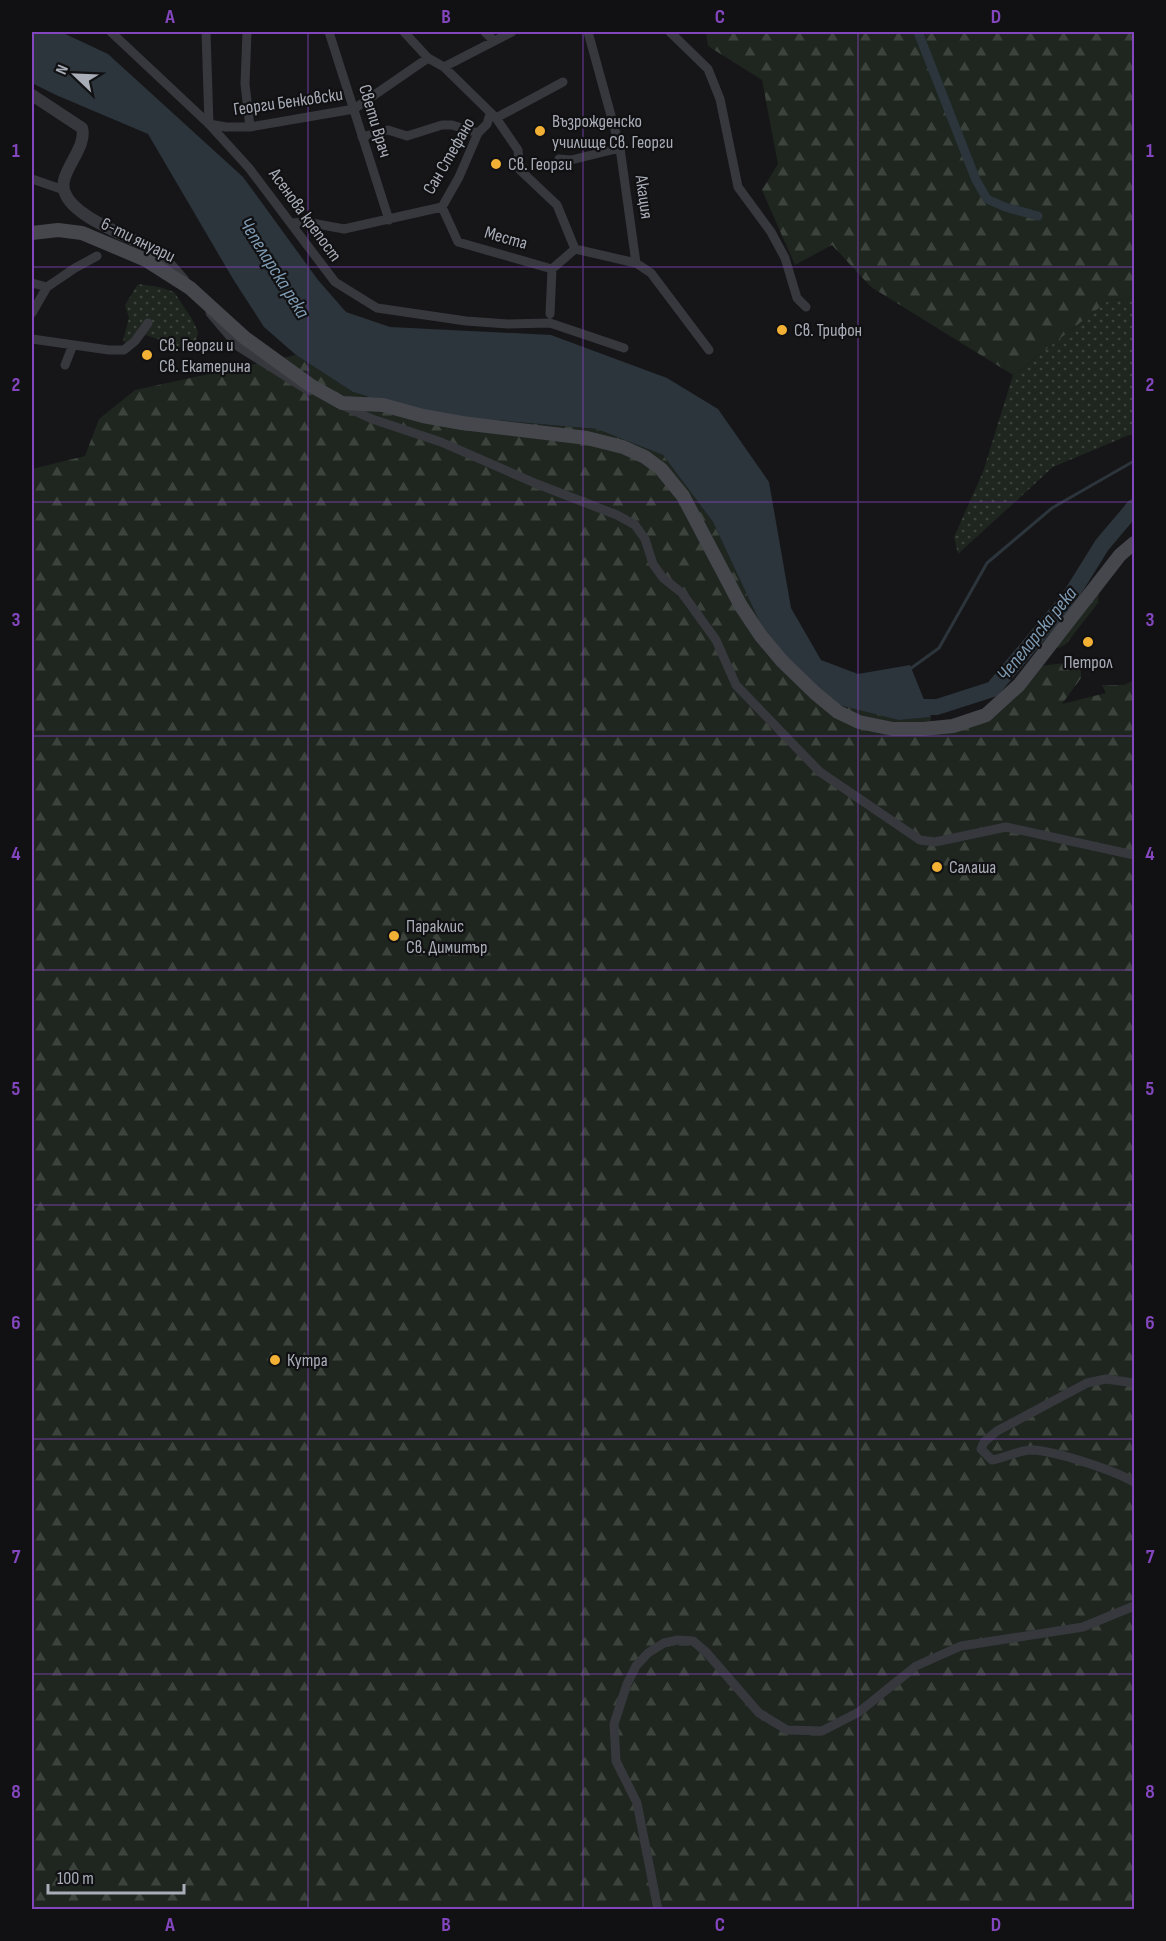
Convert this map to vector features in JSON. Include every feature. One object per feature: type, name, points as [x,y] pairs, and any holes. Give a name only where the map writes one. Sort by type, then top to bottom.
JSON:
[{"type":"main road","name":"6-ти януари","points":[[32,233],[58,230],[82,233],[146,260],[190,288],[245,339],[310,385],[342,403],[383,405],[452,421],[588,438],[623,447],[645,457],[661,470],[683,496],[741,606],[761,636],[782,661],[815,693],[838,712],[859,722],[893,729],[922,729],[953,726],[986,715],[1019,685],[1120,555],[1134,543]]},
{"type":"street","name":"Асенова крепост","points":[[111,32],[209,124],[249,168],[335,282],[377,308],[466,321],[508,324],[550,323],[624,348]]},
{"type":"street","points":[[207,32],[209,124]]},
{"type":"street","points":[[247,32],[245,84],[250,127]]},
{"type":"street","name":"Свети Врач","points":[[329,32],[389,220]]},
{"type":"street","points":[[404,32],[428,58],[444,67],[493,116],[518,150],[520,170],[557,205],[575,249]]},
{"type":"street","points":[[485,32],[494,41]]},
{"type":"street","points":[[444,67],[512,32]]},
{"type":"street","name":"Акация","points":[[588,32],[620,148],[636,263]]},
{"type":"street","points":[[670,32],[708,69],[720,99],[738,187],[771,232],[785,258],[797,298],[806,307]]},
{"type":"street","name":"Георги Бенковски","points":[[209,124],[250,127],[354,109],[428,58]]},
{"type":"street","points":[[493,116],[563,82]]},
{"type":"street","points":[[32,95],[82,128],[84,137],[65,178],[64,190]]},
{"type":"street","name":"Сан Стефано","points":[[291,223],[306,222],[344,229],[442,207],[459,177],[478,133],[493,116]]},
{"type":"street","points":[[362,137],[388,130],[407,136],[442,125],[452,125],[478,133]]},
{"type":"street","points":[[559,159],[571,160],[620,148]]},
{"type":"street","points":[[32,179],[64,190],[74,204],[92,219],[160,255],[238,347],[300,386],[372,419],[441,441],[635,525],[645,539],[653,564],[682,593],[716,640],[736,686],[820,772],[920,840],[944,840],[1006,827],[1134,855]]},
{"type":"street","name":"Места","points":[[442,207],[458,242],[552,269]]},
{"type":"street","points":[[575,249],[636,263],[651,273],[709,350]]},
{"type":"street","points":[[550,314],[552,269],[575,249]]},
{"type":"street","points":[[32,313],[47,287],[97,256]]},
{"type":"street","points":[[32,283],[47,287]]},
{"type":"street","points":[[32,339],[124,350],[135,341],[148,323]]},
{"type":"street","points":[[65,365],[73,345]]},
{"type":"street","points":[[1134,1383],[1106,1379],[1087,1383],[997,1431],[984,1442],[981,1449],[992,1460],[1023,1451],[1047,1452],[1119,1473],[1134,1482]]},
{"type":"street","points":[[658,1910],[638,1803],[616,1761],[614,1724],[627,1684],[636,1666],[648,1653],[663,1643],[678,1640],[693,1641],[759,1713],[787,1730],[822,1731],[859,1712],[916,1666],[961,1646],[1083,1627],[1134,1606]]},
{"type":"green space","points":[[706,32],[1134,32],[1134,297],[1108,301],[1013,375],[871,287],[832,245],[795,265],[762,190],[778,164],[762,80],[708,46]]},
{"type":"green space","points":[[138,284],[174,292],[198,332],[194,352],[146,335],[128,344],[123,341],[129,318],[125,305]]},
{"type":"green space","points":[[1134,297],[1134,433],[1053,467],[958,554],[954,537],[983,472],[1013,375],[1108,301]]},
{"type":"green space","points":[[296,355],[353,392],[426,414],[597,429],[663,455],[713,522],[763,629],[899,720],[931,717],[931,733],[968,725],[1040,666],[1081,661],[1081,678],[1062,704],[1106,693],[1102,685],[1124,685],[1134,680],[1134,1909],[32,1909],[32,469],[85,456],[99,419],[135,390]]},
{"type":"green space","points":[[1099,593],[1098,603],[1066,644],[1059,648],[1051,646]]},
{"type":"water","points":[[32,32],[61,32],[108,54],[243,177],[318,280],[346,312],[390,327],[551,335],[667,378],[718,409],[769,482],[791,608],[821,660],[858,674],[910,665],[931,717],[899,720],[835,704],[803,678],[763,629],[713,522],[663,455],[597,429],[426,414],[353,392],[296,355],[264,327],[233,279],[148,134],[32,83]]},
{"type":"waterway","points":[[918,32],[976,180],[987,199],[1005,207],[1038,216]]},
{"type":"waterway","points":[[910,669],[939,648],[987,563],[1052,508],[1134,461]]},
{"type":"waterway","name":"Чепеларска река","points":[[907,707],[937,707],[993,689],[1069,598],[1102,545],[1134,507]]},
{"type":"place","name":"Възрожденско училище Св. Георги","points":[[540,131]]},
{"type":"place","name":"Св. Георги","points":[[496,164]]},
{"type":"place","name":"Св. Трифон","points":[[782,330]]},
{"type":"place","name":"Св. Георги и Св. Екатерина","points":[[147,355]]},
{"type":"place","name":"Петрол","points":[[1088,642]]},
{"type":"place","name":"Салаша","points":[[937,867]]},
{"type":"place","name":"Параклис Св. Димитър","points":[[394,936]]},
{"type":"place","name":"Кутра","points":[[275,1360]]}]
